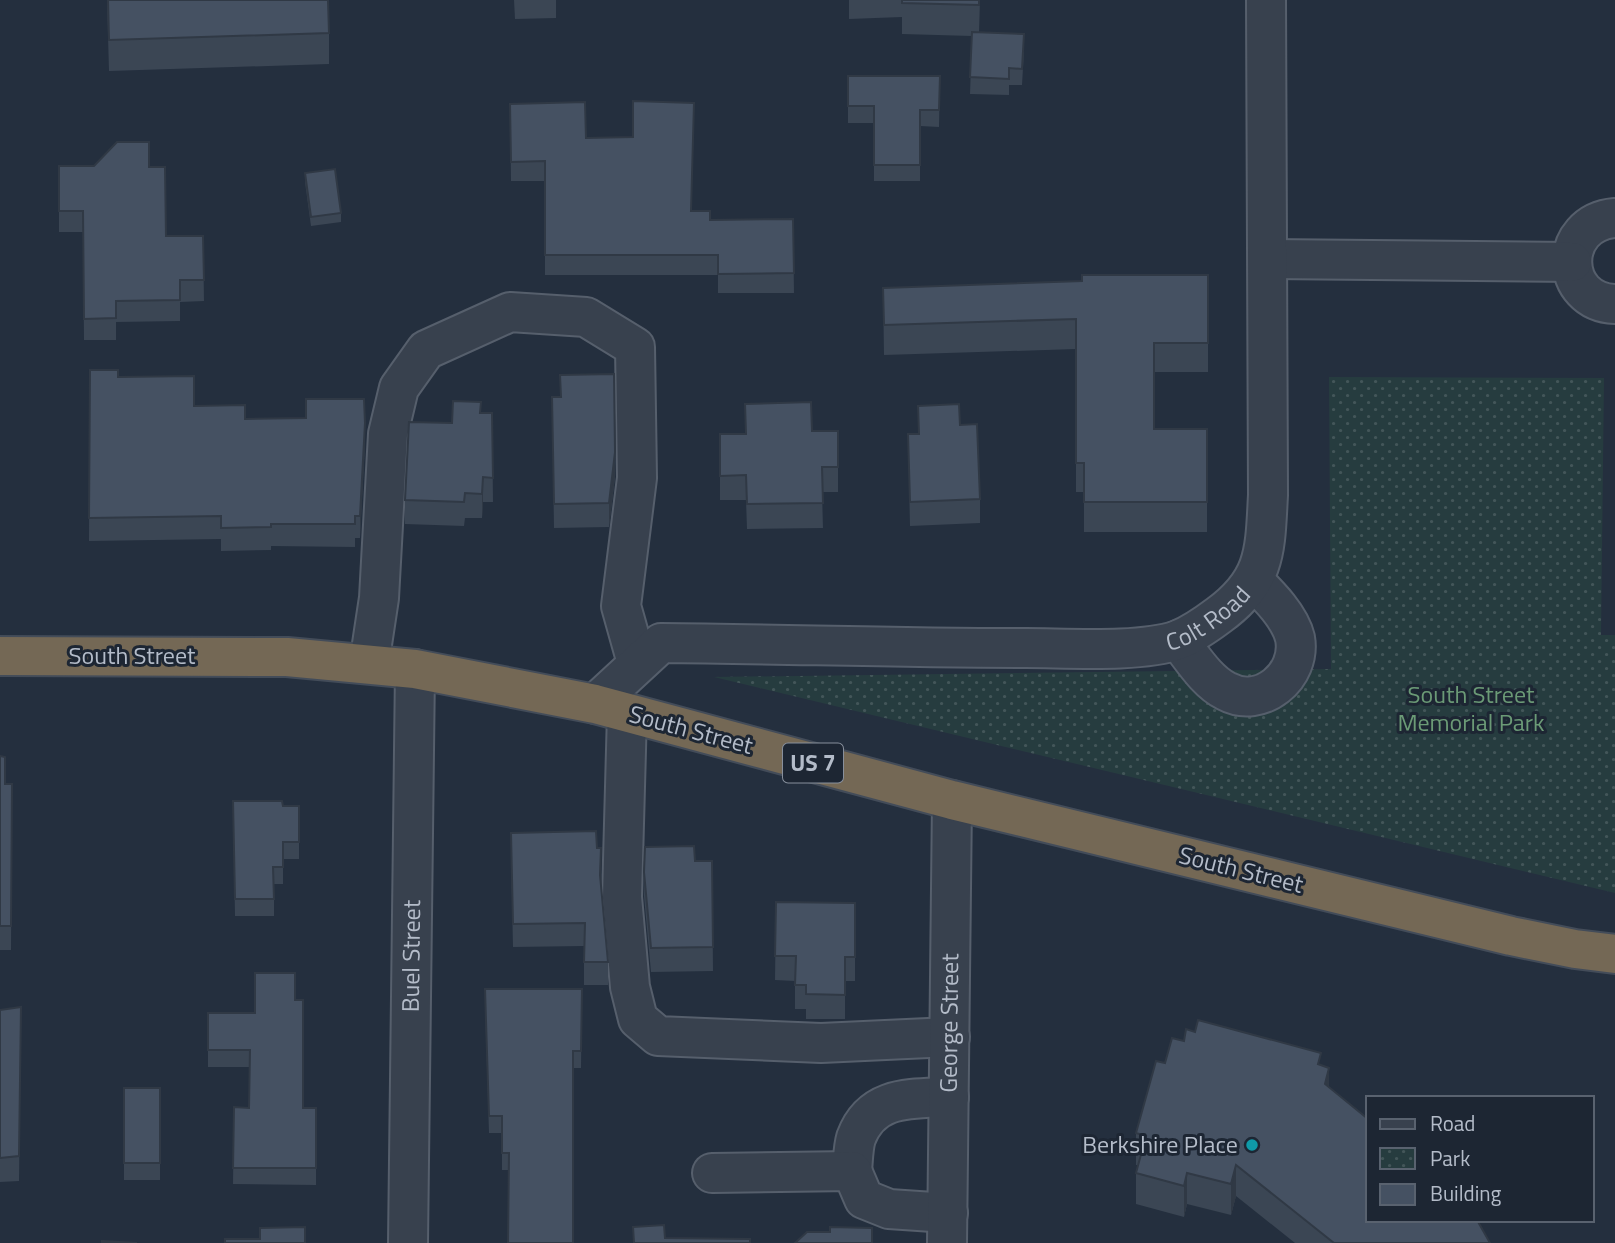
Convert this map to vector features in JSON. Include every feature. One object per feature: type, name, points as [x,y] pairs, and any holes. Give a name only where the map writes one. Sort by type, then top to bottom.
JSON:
[{"type":"highway","name":"South Street","points":[[0,656],[287,657],[415,669],[611,709],[952,800],[1511,936],[1615,954]]},
{"type":"street","name":"Colt Road","points":[[611,709],[638,663],[660,643],[1072,648],[1148,645],[1178,640],[1227,610],[1254,581],[1265,549],[1268,495],[1266,0]]},
{"type":"street","points":[[1615,218],[1599,221],[1580,234],[1574,247],[1572,262],[1575,277],[1583,290],[1594,299],[1615,304]]},
{"type":"street","points":[[1269,259],[1572,262]]},
{"type":"street","points":[[369,664],[379,598],[388,433],[399,388],[426,350],[510,312],[586,317],[635,347],[638,478],[621,606],[638,663]]},
{"type":"street","points":[[1178,640],[1214,684],[1223,690],[1248,697],[1276,688],[1284,680],[1293,663],[1294,634],[1268,595],[1254,581]]},
{"type":"street","name":"Buel Street","points":[[408,1243],[415,669]]},
{"type":"street","points":[[611,709],[622,897],[630,987],[638,1019],[659,1036],[821,1043],[950,1037]]},
{"type":"street","name":"George Street","points":[[948,1228],[952,800]]},
{"type":"street","points":[[948,1228],[864,1199],[852,1171],[856,1139],[873,1111],[897,1100],[949,1097]]},
{"type":"street","points":[[712,1173],[852,1171]]},
{"type":"green space","name":"South Street Memorial Park","points":[[1329,377],[1604,378],[1601,635],[1615,635],[1615,893],[714,677],[1331,669]]},
{"type":"building","points":[[108,0],[328,0],[329,33],[109,40]]},
{"type":"building","points":[[902,0],[979,0],[979,5],[902,3]]},
{"type":"building","points":[[972,32],[1024,34],[1022,69],[1009,68],[1009,79],[970,77]]},
{"type":"building","points":[[848,76],[940,76],[939,110],[920,110],[920,165],[874,165],[874,106],[848,106]]},
{"type":"building","points":[[633,101],[694,103],[691,211],[710,211],[710,220],[793,219],[794,273],[718,274],[718,255],[545,255],[545,161],[511,162],[510,104],[585,102],[586,138],[633,137]]},
{"type":"building","points":[[117,142],[149,142],[149,167],[165,167],[166,236],[203,236],[204,280],[180,280],[180,300],[116,301],[116,318],[84,319],[83,211],[59,211],[59,166],[94,166]]},
{"type":"building","points":[[335,169],[341,213],[311,217],[305,173]]},
{"type":"building","points":[[1082,275],[1208,275],[1208,343],[1154,343],[1154,429],[1207,429],[1207,502],[1084,502],[1084,463],[1076,463],[1076,319],[884,325],[883,288],[1082,281]]},
{"type":"building","points":[[90,370],[118,370],[118,377],[194,376],[194,406],[245,405],[245,419],[306,418],[306,399],[364,399],[360,516],[355,516],[355,524],[271,524],[271,527],[221,528],[221,516],[89,518]]},
{"type":"building","points":[[614,374],[615,452],[609,503],[554,504],[552,397],[561,397],[560,375]]},
{"type":"building","points":[[453,401],[481,402],[480,413],[492,413],[493,478],[483,477],[482,494],[465,493],[464,502],[405,500],[409,422],[452,423]]},
{"type":"building","points":[[811,402],[812,431],[838,431],[838,467],[822,467],[823,503],[747,504],[746,475],[720,476],[720,434],[746,434],[745,404]]},
{"type":"building","points":[[959,404],[960,425],[977,424],[980,499],[910,502],[908,434],[919,434],[918,406]]},
{"type":"building","points":[[0,756],[5,757],[5,784],[12,784],[11,926],[0,926]]},
{"type":"building","points":[[233,801],[282,801],[283,806],[299,806],[299,842],[283,842],[283,867],[273,867],[274,899],[235,899]]},
{"type":"building","points":[[596,831],[597,848],[601,848],[600,875],[608,962],[584,962],[585,923],[513,924],[511,833]]},
{"type":"building","points":[[694,846],[695,861],[712,861],[713,947],[651,948],[644,872],[645,847]]},
{"type":"building","points":[[776,902],[855,903],[855,957],[845,957],[845,995],[806,994],[806,985],[795,985],[796,956],[775,956]]},
{"type":"building","points":[[255,973],[295,973],[295,1000],[303,1000],[303,1108],[316,1108],[316,1168],[233,1168],[234,1107],[249,1108],[250,1050],[208,1050],[208,1013],[255,1013]]},
{"type":"building","points":[[485,989],[582,989],[581,1051],[573,1051],[573,1243],[508,1243],[509,1153],[502,1153],[502,1116],[489,1116]]},
{"type":"building","points":[[21,1007],[19,1156],[0,1158],[0,1010]]},
{"type":"building","name":"Berkshire Place","points":[[1198,1020],[1321,1053],[1318,1064],[1329,1068],[1325,1084],[1366,1117],[1366,1222],[1478,1222],[1490,1243],[1334,1243],[1236,1165],[1231,1184],[1187,1173],[1184,1186],[1136,1173],[1146,1136],[1136,1133],[1156,1061],[1165,1063],[1172,1038],[1184,1041],[1186,1029],[1195,1032]]},
{"type":"building","points":[[124,1088],[160,1088],[160,1163],[124,1163]]},
{"type":"building","points":[[664,1225],[665,1238],[750,1239],[750,1243],[634,1243],[633,1227]]},
{"type":"building","points":[[305,1227],[305,1243],[225,1243],[225,1239],[260,1239],[260,1228]]},
{"type":"building","points":[[830,1227],[872,1228],[872,1243],[795,1243],[807,1232],[830,1232]]},
{"type":"building","points":[[102,1241],[137,1243],[102,1243]]},
{"type":"place","name":"Berkshire Place","points":[[1252,1145]]}]
